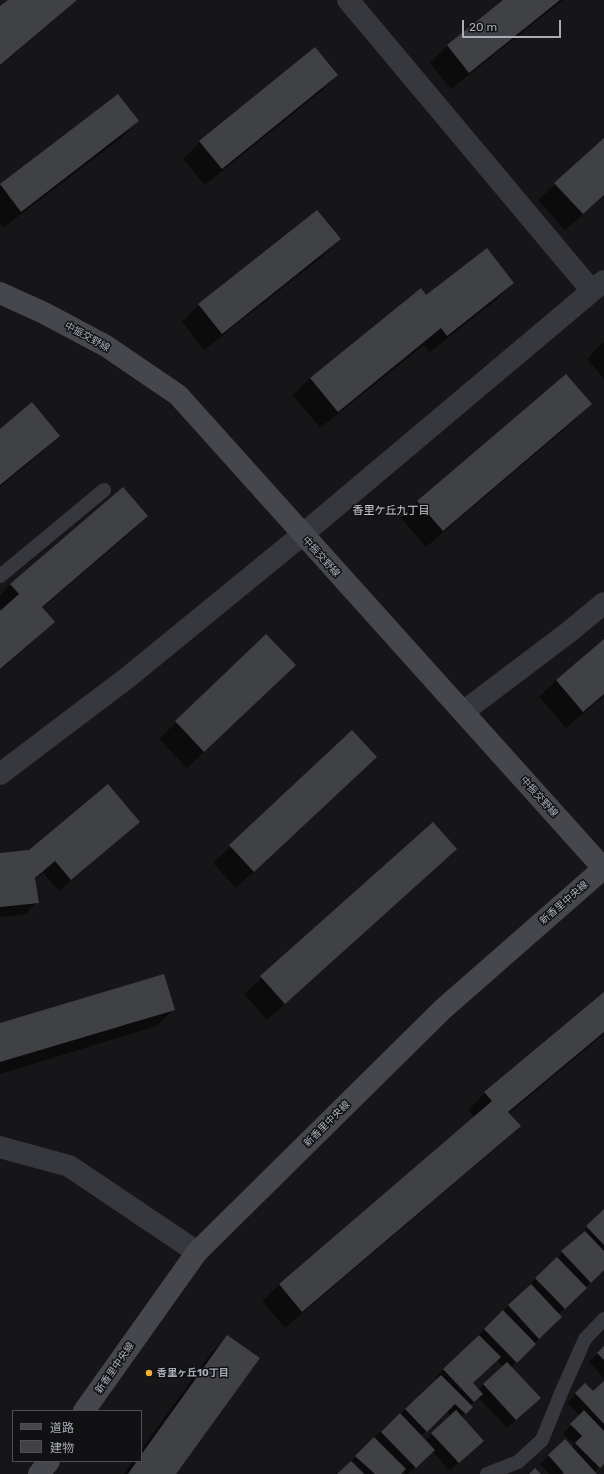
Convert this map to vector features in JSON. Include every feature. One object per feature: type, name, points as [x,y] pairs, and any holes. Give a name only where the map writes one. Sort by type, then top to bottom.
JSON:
[{"type":"street","points":[[0,774],[127,678],[302,535],[598,286],[348,0]]},
{"type":"street","name":"中振交野線","points":[[0,293],[44,313],[106,346],[178,395],[302,535],[604,869]]},
{"type":"street","points":[[463,712],[569,632],[604,603]]},
{"type":"street","name":"新香里中央線","points":[[85,1410],[197,1252],[443,1009],[604,869]]},
{"type":"street","points":[[0,1147],[69,1166],[197,1252]]},
{"type":"street","points":[[40,1474],[48,1462]]},
{"type":"lane","points":[[0,576],[104,490]]},
{"type":"lane","points":[[487,1474],[518,1462],[542,1440],[585,1339],[604,1319]]},
{"type":"building","points":[[8,0],[77,0],[0,65],[0,6]]},
{"type":"building","points":[[503,0],[560,0],[469,73],[447,45]]},
{"type":"building","points":[[315,47],[338,75],[222,169],[199,141]]},
{"type":"building","points":[[118,94],[139,121],[21,212],[0,184]]},
{"type":"building","points":[[604,138],[604,195],[583,214],[554,183]]},
{"type":"building","points":[[317,210],[341,239],[222,334],[198,304]]},
{"type":"building","points":[[487,248],[514,283],[447,336],[441,328],[338,412],[310,378],[421,288],[426,295]]},
{"type":"building","points":[[566,374],[592,404],[443,531],[417,501]]},
{"type":"building","points":[[32,402],[60,436],[0,485],[0,429]]},
{"type":"building","points":[[123,487],[148,516],[42,607],[55,622],[0,669],[0,611],[19,594],[10,584]]},
{"type":"building","points":[[266,634],[296,665],[204,752],[175,721]]},
{"type":"building","points":[[604,639],[604,694],[583,712],[556,680]]},
{"type":"building","points":[[352,730],[377,757],[254,872],[229,845]]},
{"type":"building","points":[[108,784],[140,822],[71,880],[55,861],[35,878],[39,903],[0,907],[0,853],[29,850]]},
{"type":"building","points":[[433,822],[457,849],[285,1004],[260,976]]},
{"type":"building","points":[[164,974],[175,1010],[0,1062],[0,1023]]},
{"type":"building","points":[[604,992],[604,1032],[508,1112],[521,1126],[302,1312],[279,1284],[492,1101],[484,1092]]},
{"type":"building","points":[[604,1209],[604,1245],[586,1226]]},
{"type":"building","points":[[585,1231],[604,1251],[604,1270],[591,1283],[561,1251]]},
{"type":"building","points":[[557,1257],[587,1288],[565,1309],[535,1278]]},
{"type":"building","points":[[531,1284],[562,1317],[539,1339],[508,1305]]},
{"type":"building","points":[[503,1310],[536,1344],[517,1363],[484,1329]]},
{"type":"building","points":[[227,1335],[260,1358],[176,1474],[128,1474],[136,1462],[142,1462],[142,1454]]},
{"type":"building","points":[[479,1335],[501,1357],[473,1383],[483,1394],[474,1402],[443,1369]]},
{"type":"building","points":[[604,1346],[604,1360],[597,1353]]},
{"type":"building","points":[[507,1362],[541,1398],[516,1420],[483,1384]]},
{"type":"building","points":[[441,1375],[473,1407],[466,1414],[455,1404],[427,1432],[405,1409]]},
{"type":"building","points":[[604,1381],[604,1424],[575,1393],[585,1383],[593,1391]]},
{"type":"building","points":[[456,1410],[484,1441],[459,1463],[431,1433]]},
{"type":"building","points":[[584,1410],[604,1431],[604,1464],[600,1468],[575,1443],[582,1436],[570,1424]]},
{"type":"building","points":[[400,1413],[435,1450],[416,1468],[381,1432]]},
{"type":"building","points":[[374,1437],[406,1469],[401,1474],[375,1474],[355,1456]]},
{"type":"building","points":[[565,1439],[597,1474],[562,1474],[564,1473],[548,1455]]},
{"type":"building","points":[[351,1461],[364,1474],[337,1474]]},
{"type":"building","points":[[535,1468],[541,1474],[529,1474]]},
{"type":"place","name":"香里ヶ丘10丁目","points":[[149,1373]]},
{"type":"district","name":"香里ケ丘九丁目","points":[[391,511]]}]
